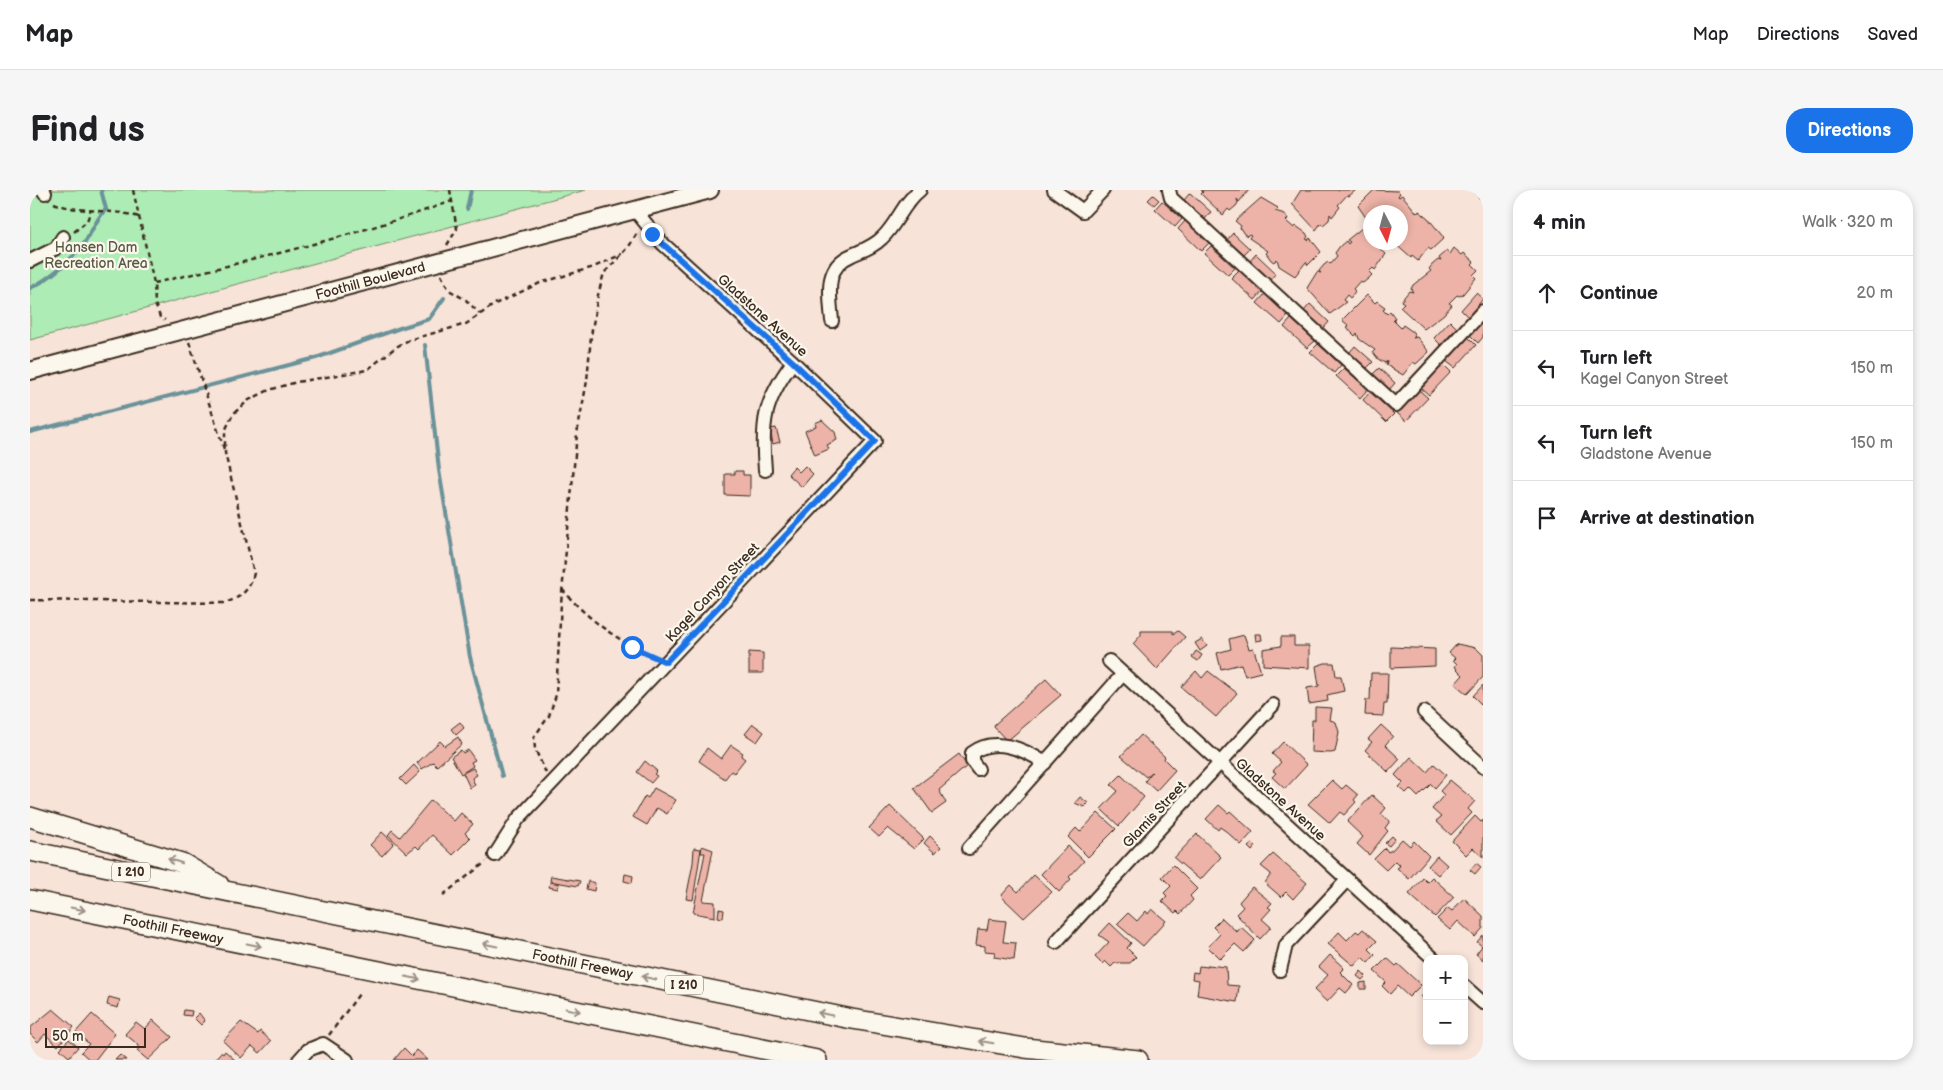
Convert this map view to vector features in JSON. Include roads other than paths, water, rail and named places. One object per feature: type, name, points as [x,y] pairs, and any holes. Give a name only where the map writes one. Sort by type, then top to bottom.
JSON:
[{"type":"highway","points":[[30,817],[182,863],[233,893]]},
{"type":"highway","name":"Foothill Freeway","points":[[30,851],[890,1026],[1025,1048],[1138,1060]]},
{"type":"highway","name":"Foothill Freeway","points":[[30,900],[817,1060]]},
{"type":"main road","name":"Foothill Boulevard","points":[[30,371],[710,190]]},
{"type":"street","points":[[832,321],[830,285],[832,272],[845,258],[871,247],[883,238],[910,197],[920,190]]},
{"type":"street","points":[[1054,190],[1083,211],[1103,190]]},
{"type":"street","points":[[1169,190],[1171,198],[1396,405],[1483,311]]},
{"type":"street","name":"Gladstone Avenue","points":[[634,209],[662,243],[793,362],[875,441]]},
{"type":"street","points":[[30,262],[56,248],[63,237]]},
{"type":"street","points":[[765,470],[762,436],[768,404],[775,386],[793,362]]},
{"type":"street","name":"Kagel Canyon Street","points":[[495,855],[518,819],[875,441]]},
{"type":"street","name":"Gladstone Avenue","points":[[1108,661],[1430,955]]},
{"type":"street","points":[[969,848],[1123,674]]},
{"type":"street","name":"Glamis Street","points":[[1056,942],[1273,705]]},
{"type":"street","points":[[1424,712],[1483,767]]},
{"type":"street","points":[[978,769],[972,761],[972,753],[986,746],[1011,746],[1030,753],[1045,763]]},
{"type":"street","points":[[1280,970],[1286,945],[1348,880]]},
{"type":"street","points":[[1468,990],[1483,1003]]},
{"type":"street","points":[[299,1060],[308,1050],[323,1044],[347,1060]]},
{"type":"waterway","points":[[30,288],[45,280],[62,267],[83,245],[106,209],[101,190]]},
{"type":"waterway","points":[[467,209],[471,190]]},
{"type":"waterway","points":[[30,432],[316,358],[429,319],[444,298]]},
{"type":"waterway","points":[[425,345],[439,470],[470,657],[502,776]]},
{"type":"park label","name":"Hansen Dam Recreation Area","points":[[96,256]]}]
